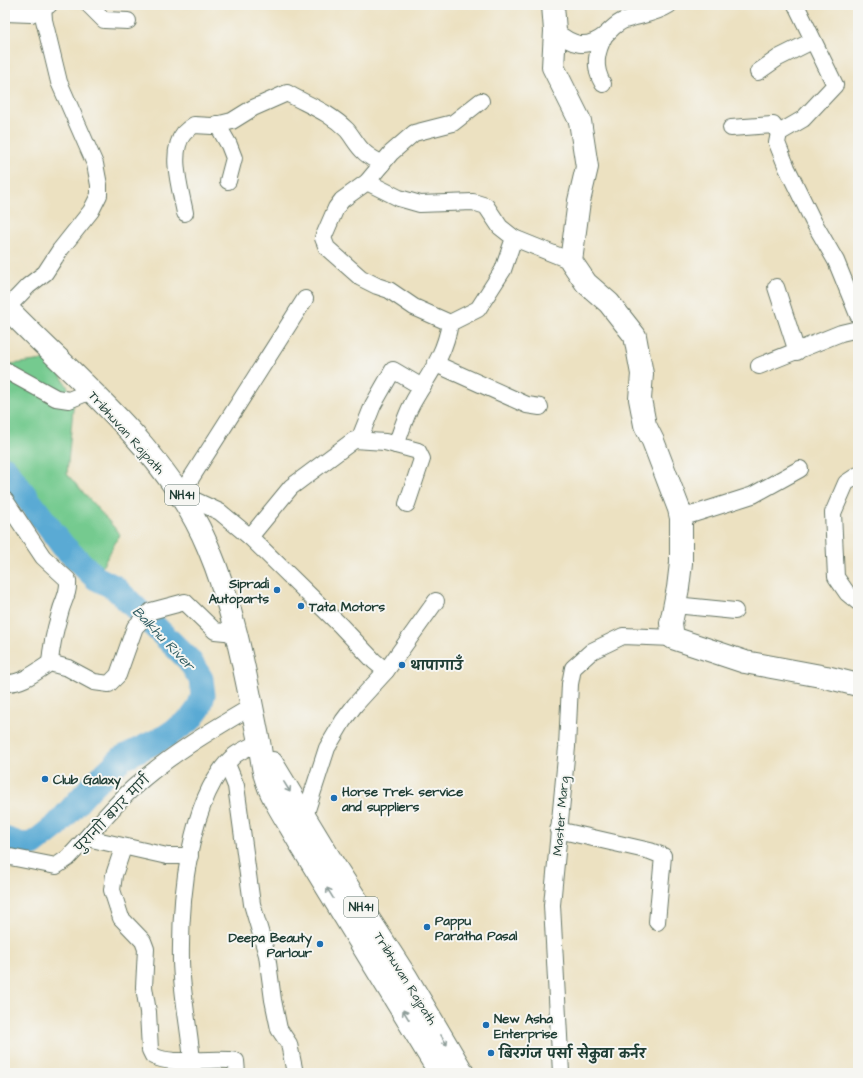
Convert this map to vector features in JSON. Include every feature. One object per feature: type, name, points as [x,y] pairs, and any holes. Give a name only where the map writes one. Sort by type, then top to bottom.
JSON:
[{"type":"main road","points":[[553,5],[555,31],[553,67],[580,121],[587,167],[579,201],[571,262],[586,283],[609,303],[635,336],[642,374],[640,399],[645,425],[653,441],[681,518],[681,563],[671,623],[673,638],[745,662],[826,677],[858,685]]},
{"type":"main road","name":"Tribhuvan Rajpath","points":[[6,307],[91,391],[159,465],[181,494],[196,520],[209,548],[222,583],[235,633],[259,742],[265,777],[298,840],[440,1073]]},
{"type":"main road","name":"Tribhuvan Rajpath","points":[[259,742],[332,862],[406,978],[463,1073]]},
{"type":"street","points":[[5,13],[31,14],[45,5]]},
{"type":"street","points":[[6,307],[28,286],[45,273],[60,250],[91,211],[98,195],[99,185],[95,164],[59,82],[44,20],[45,5]]},
{"type":"street","points":[[89,5],[104,20],[128,21]]},
{"type":"street","points":[[603,84],[598,75],[596,64],[597,52],[605,35],[615,24],[661,10],[669,5]]},
{"type":"street","points":[[779,133],[803,119],[835,85],[812,41],[796,5]]},
{"type":"street","points":[[555,31],[568,42],[577,44],[591,43],[605,35]]},
{"type":"street","points":[[758,72],[778,58],[812,41]]},
{"type":"street","points":[[185,213],[176,166],[179,146],[184,133],[194,125],[217,124],[232,121],[253,108],[287,92],[304,103],[316,106],[347,130],[364,152],[382,164]]},
{"type":"street","points":[[450,323],[414,307],[389,290],[376,286],[361,278],[327,248],[323,238],[336,208],[342,200],[367,182],[391,153],[414,132],[453,122],[481,101]]},
{"type":"street","points":[[217,124],[229,145],[234,158],[228,181]]},
{"type":"street","points":[[731,128],[773,125],[779,133],[777,143],[787,168],[813,221],[836,261],[858,314]]},
{"type":"street","points":[[367,182],[399,198],[420,204],[474,202],[486,206],[500,227],[514,238],[571,262]]},
{"type":"street","points":[[450,323],[478,309],[503,270],[514,238]]},
{"type":"street","points":[[776,287],[797,352]]},
{"type":"street","points":[[305,299],[181,494],[220,512],[250,538],[340,625],[374,661],[386,671]]},
{"type":"street","points":[[396,445],[411,406],[447,343],[450,323]]},
{"type":"street","points":[[759,366],[841,333],[858,329]]},
{"type":"street","points":[[436,364],[528,405],[540,407]]},
{"type":"street","points":[[5,370],[56,398],[69,400],[91,391]]},
{"type":"street","points":[[359,440],[373,405],[393,370],[422,387]]},
{"type":"street","points":[[250,538],[291,487],[354,440],[370,440],[418,451],[422,459],[407,504]]},
{"type":"street","points":[[681,518],[753,495],[800,469]]},
{"type":"street","points":[[858,475],[846,483],[833,513],[836,577],[846,594],[858,602]]},
{"type":"street","points":[[5,500],[43,557],[68,580],[69,592],[60,612],[52,644],[50,663]]},
{"type":"street","points":[[305,816],[327,748],[343,721],[355,705],[386,671],[436,601]]},
{"type":"street","points":[[5,683],[13,683],[29,676],[50,663],[68,668],[94,682],[109,684],[118,675],[135,627],[151,611],[185,602],[215,631],[235,633]]},
{"type":"street","points":[[675,605],[735,611]]},
{"type":"street","name":"Master Marg","points":[[561,1073],[552,905],[567,747],[570,684],[573,668],[592,651],[623,636],[673,638]]},
{"type":"street","name":"पुरानाो बगर मार्ग","points":[[5,856],[56,866],[68,858],[132,789],[155,769],[211,731],[251,707]]},
{"type":"street","points":[[193,1067],[181,962],[183,910],[190,856],[200,810],[210,787],[227,764],[236,755],[259,742]]},
{"type":"street","points":[[227,764],[236,786],[252,904],[267,955],[273,1000],[280,1029],[288,1044],[295,1073]]},
{"type":"street","points":[[558,830],[650,851],[663,856],[657,922]]},
{"type":"street","points":[[87,838],[122,848],[167,856],[190,856]]},
{"type":"street","points":[[122,848],[114,875],[112,890],[121,918],[143,940],[146,949],[144,987],[148,1012],[150,1050],[153,1056],[159,1059],[193,1067],[226,1059],[236,1062],[237,1073]]},
{"type":"green space","points":[[51,359],[74,398],[67,474],[120,534],[96,578],[15,462],[5,454],[5,365]]},
{"type":"waterway","name":"Balkhu River","points":[[5,469],[63,546],[96,578],[114,587],[189,660],[201,679],[203,695],[199,708],[190,720],[165,737],[122,758],[93,785],[57,825],[33,844],[22,845],[5,839]]},
{"type":"place","name":"Sipradi Autoparts","points":[[277,590]]},
{"type":"place","name":"Tata Motors","points":[[301,606]]},
{"type":"place","name":"थापागाउँ","points":[[402,665]]},
{"type":"place","name":"Club Galaxy","points":[[45,779]]},
{"type":"place","name":"Horse Trek service and suppliers","points":[[334,798]]},
{"type":"place","name":"Pappu Paratha Pasal","points":[[427,927]]},
{"type":"place","name":"Deepa Beauty Parlour","points":[[320,944]]},
{"type":"place","name":"New Asha Enterprise","points":[[486,1025]]},
{"type":"place","name":"बिरगंज पर्सा सेकुवा कर्नर","points":[[491,1053]]}]
